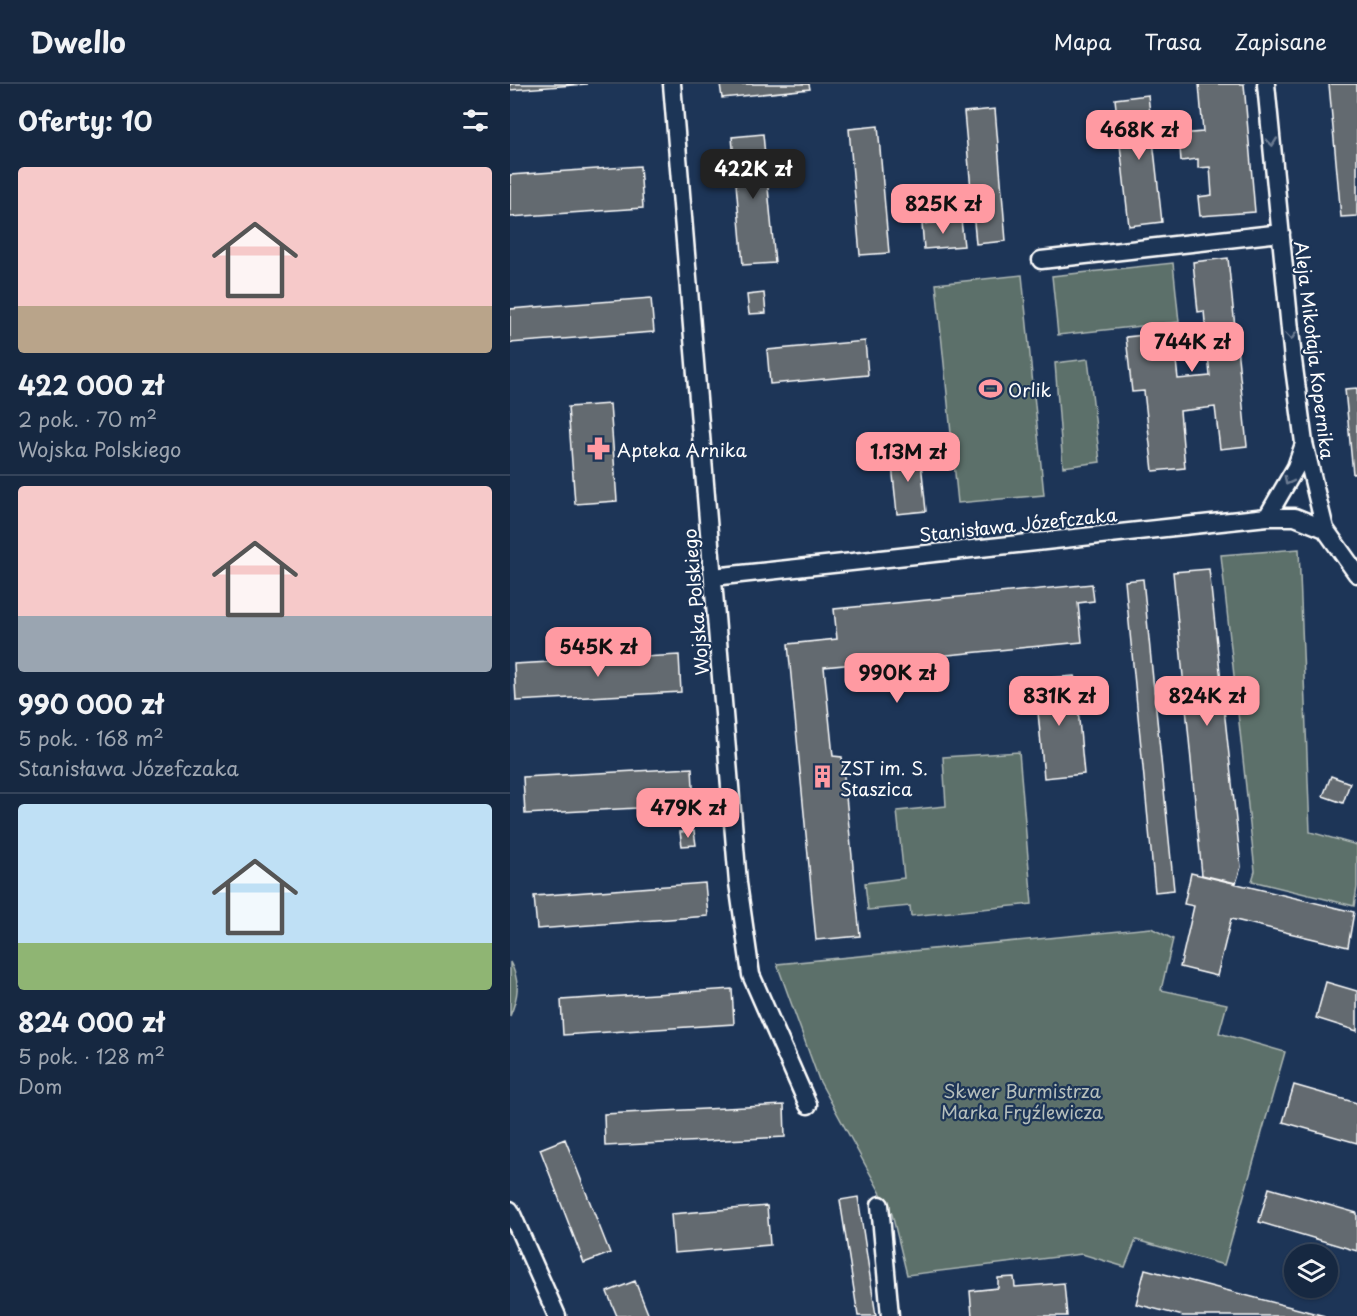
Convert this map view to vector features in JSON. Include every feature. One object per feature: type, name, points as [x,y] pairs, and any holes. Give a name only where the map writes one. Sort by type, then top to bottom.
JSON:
[{"type":"street","name":"Wojska Polskiego","points":[[672,84],[738,883],[751,975],[808,1105]]},
{"type":"street","name":"Aleja Mikołaja Kopernika","points":[[1266,84],[1304,443],[1325,529],[1357,574]]},
{"type":"street","points":[[1041,260],[1281,233]]},
{"type":"street","points":[[1268,517],[1296,467],[1304,443]]},
{"type":"street","name":"Stanisława Józefczaka","points":[[713,577],[1268,517],[1295,517],[1325,529]]},
{"type":"street","points":[[880,1205],[890,1316]]},
{"type":"street","points":[[510,1210],[557,1316]]},
{"type":"green space","points":[[1173,263],[1179,322],[1058,335],[1052,276]]},
{"type":"green space","name":"Orlik","points":[[1022,275],[1044,495],[958,503],[936,284]]},
{"type":"green space","points":[[1088,359],[1100,462],[1063,467],[1055,363]]},
{"type":"green space","points":[[1299,549],[1310,832],[1357,845],[1357,887],[1354,906],[1252,881],[1255,871],[1221,555]]},
{"type":"green space","points":[[1019,752],[1032,904],[911,916],[910,906],[868,910],[865,883],[904,878],[897,811],[946,806],[943,757]]},
{"type":"green space","name":"Skwer Burmistrza Marka Fryźlewicza","points":[[1151,928],[1173,939],[1161,990],[1227,1004],[1219,1033],[1285,1052],[1224,1265],[1136,1240],[1125,1267],[1082,1254],[907,1275],[892,1214],[819,1080],[777,964]]},
{"type":"green space","points":[[510,962],[516,976],[517,989],[510,1016]]},
{"type":"building","points":[[510,84],[587,84],[510,90]]},
{"type":"building","points":[[720,84],[809,84],[810,89],[722,98]]},
{"type":"building","points":[[1199,84],[1244,84],[1255,212],[1200,216],[1198,197],[1212,195],[1210,167],[1198,168],[1198,159],[1181,161],[1179,134],[1203,132]]},
{"type":"building","points":[[1329,84],[1357,84],[1357,216],[1341,217]]},
{"type":"building","points":[[1148,95],[1162,222],[1129,226],[1115,99]]},
{"type":"building","points":[[995,109],[1006,241],[976,244],[964,112]]},
{"type":"building","points":[[878,126],[889,253],[860,255],[849,129]]},
{"type":"building","points":[[763,134],[775,263],[743,265],[732,137]]},
{"type":"building","points":[[640,166],[643,208],[510,217],[510,175]]},
{"type":"building","points":[[961,220],[964,246],[924,249],[922,224]]},
{"type":"building","points":[[1228,258],[1247,446],[1220,449],[1215,407],[1180,411],[1185,468],[1153,471],[1144,391],[1132,392],[1126,337],[1173,332],[1178,379],[1210,376],[1204,311],[1198,312],[1193,262]]},
{"type":"building","points":[[764,293],[766,313],[749,314],[747,295]]},
{"type":"building","points":[[651,298],[654,332],[510,343],[510,309]]},
{"type":"building","points":[[865,341],[868,375],[770,384],[767,350]]},
{"type":"building","points":[[1357,388],[1357,473],[1353,474],[1345,389]]},
{"type":"building","points":[[610,404],[617,501],[575,504],[568,407]]},
{"type":"building","points":[[920,453],[926,511],[897,514],[891,455]]},
{"type":"building","points":[[1209,569],[1241,867],[1236,883],[1202,875],[1173,572]]},
{"type":"building","points":[[1143,579],[1174,890],[1155,892],[1125,581]]},
{"type":"building","name":"ZST im. S. Staszica","points":[[1092,584],[1094,601],[1078,603],[1082,642],[824,667],[833,756],[842,757],[860,936],[816,940],[788,644],[837,639],[834,609]]},
{"type":"building","points":[[679,655],[681,692],[516,701],[514,664]]},
{"type":"building","points":[[1075,676],[1084,774],[1044,778],[1035,679]]},
{"type":"building","points":[[692,768],[694,805],[525,814],[523,777]]},
{"type":"building","points":[[1331,776],[1350,783],[1343,803],[1323,796]]},
{"type":"building","points":[[694,831],[696,845],[682,846],[680,832]]},
{"type":"building","points":[[1191,873],[1354,912],[1348,947],[1231,919],[1217,976],[1180,967],[1194,906],[1184,904]]},
{"type":"building","points":[[705,883],[708,916],[537,929],[534,896]]},
{"type":"building","points":[[1326,982],[1357,991],[1357,1031],[1316,1018]]},
{"type":"building","points":[[732,989],[734,1024],[563,1035],[561,1000]]},
{"type":"building","points":[[1294,1085],[1357,1103],[1357,1143],[1283,1122]]},
{"type":"building","points":[[784,1105],[785,1137],[605,1146],[604,1114]]},
{"type":"building","points":[[565,1139],[610,1253],[584,1263],[540,1149]]},
{"type":"building","points":[[1269,1188],[1357,1213],[1357,1251],[1338,1244],[1259,1222]]},
{"type":"building","points":[[858,1197],[876,1316],[858,1316],[840,1200]]},
{"type":"building","points":[[767,1206],[770,1245],[674,1253],[671,1214]]},
{"type":"building","points":[[1145,1269],[1325,1316],[1183,1316],[1136,1304]]},
{"type":"building","points":[[1014,1277],[1015,1287],[1064,1283],[1067,1316],[972,1316],[970,1291],[998,1288],[998,1278]]},
{"type":"building","points":[[635,1281],[649,1316],[617,1316],[607,1292]]},
{"type":"place","name":"Orlik","points":[[990,389]]},
{"type":"place","name":"Apteka Arnika","points":[[599,449]]},
{"type":"place","name":"ZST im. S. Staszica","points":[[822,777]]}]
